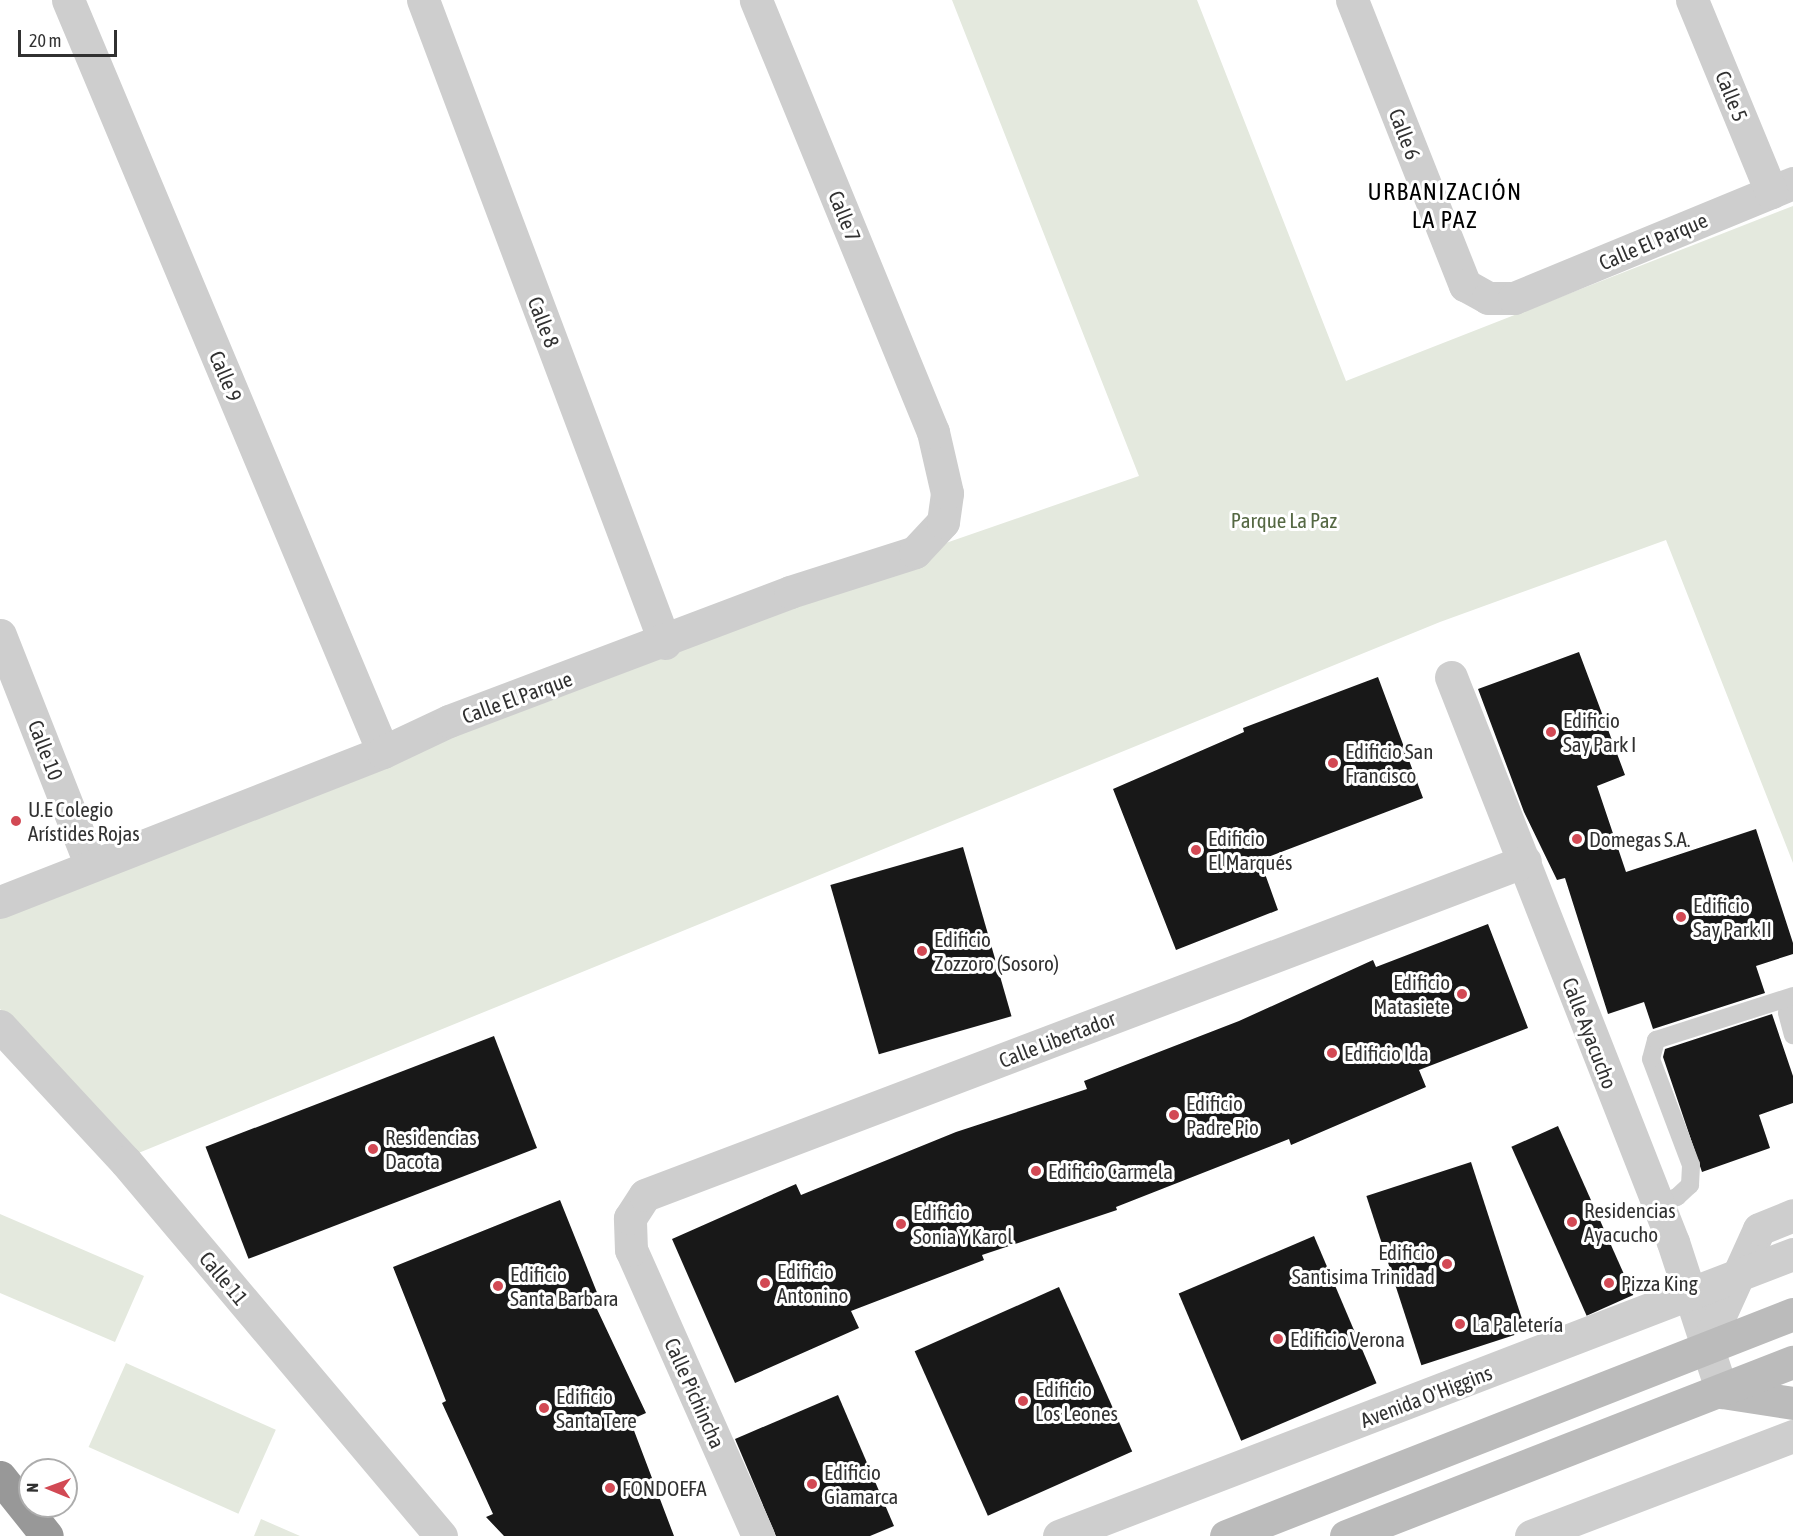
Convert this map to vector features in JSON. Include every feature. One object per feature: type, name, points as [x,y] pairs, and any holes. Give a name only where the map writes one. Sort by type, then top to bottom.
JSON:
[{"type":"highway","points":[[0,1477],[47,1536]]},
{"type":"main road","points":[[1226,1536],[1706,1346],[1793,1314]]},
{"type":"main road","points":[[1346,1536],[1722,1392],[1793,1362]]},
{"type":"main road","points":[[1722,1392],[1793,1403]]},
{"type":"street","name":"Calle 9","points":[[68,0],[383,752]]},
{"type":"street","name":"Calle 8","points":[[423,0],[664,643]]},
{"type":"street","name":"Calle 7","points":[[756,0],[933,432]]},
{"type":"street","name":"Calle 6","points":[[1352,0],[1465,285],[1488,298],[1514,298]]},
{"type":"street","name":"Calle 5","points":[[1692,0],[1782,188]]},
{"type":"street","name":"Calle El Parque","points":[[1514,298],[1782,188]]},
{"type":"street","name":"Calle El Parque","points":[[0,902],[383,752],[449,721],[664,643],[790,592],[915,552],[943,522],[945,512],[947,493],[933,432]]},
{"type":"street","name":"Calle 10","points":[[0,635],[91,866]]},
{"type":"street","name":"Calle Ayacucho","points":[[1451,677],[1525,861],[1690,1292],[1722,1392]]},
{"type":"street","name":"Calle Libertador","points":[[632,1250],[630,1218],[645,1195],[1525,861]]},
{"type":"street","name":"Calle 11","points":[[0,1026],[126,1162],[441,1536]]},
{"type":"street","points":[[1706,1346],[1735,1276],[1759,1229],[1793,1215]]},
{"type":"street","name":"Calle Pichincha","points":[[632,1250],[758,1536]]},
{"type":"street","name":"Avenida O'Higgins","points":[[1059,1536],[1793,1254]]},
{"type":"street","points":[[1531,1536],[1793,1436]]},
{"type":"lane","points":[[1656,1205],[1677,1197],[1690,1185],[1691,1165],[1651,1059],[1656,1040],[1793,996]]},
{"type":"green space","name":"Parque La Paz","points":[[952,0],[1197,0],[1346,381],[1793,206],[1793,863],[1666,540],[1440,622],[136,1154],[0,1009],[0,907],[790,597],[1139,476]]},
{"type":"green space","points":[[0,1214],[144,1276],[115,1342],[0,1293]]},
{"type":"green space","points":[[126,1363],[276,1430],[238,1514],[89,1447]]},
{"type":"green space","points":[[261,1519],[300,1536],[254,1536]]},
{"type":"building","points":[[1579,652],[1625,775],[1597,786],[1626,872],[1756,829],[1793,943],[1793,954],[1756,966],[1765,993],[1653,1029],[1644,1002],[1608,1014],[1565,878],[1557,880],[1524,812],[1478,689]]},
{"type":"building","points":[[1378,677],[1423,798],[1260,860],[1278,910],[1176,950],[1113,789],[1244,732],[1243,728]]},
{"type":"building","name":"Edificio Zozzoro (Sosoro)","points":[[963,847],[1012,1016],[879,1054],[830,885]]},
{"type":"building","points":[[1488,924],[1528,1028],[1419,1070],[1426,1087],[1291,1145],[1289,1139],[1116,1207],[1117,1210],[982,1255],[984,1260],[851,1311],[859,1328],[735,1383],[672,1239],[796,1184],[801,1195],[956,1132],[1087,1089],[1084,1081],[1239,1021],[1373,960],[1376,967]]},
{"type":"building","points":[[1772,1014],[1793,1076],[1793,1103],[1759,1115],[1770,1148],[1702,1172],[1663,1057],[1665,1049]]},
{"type":"building","name":"Residencias Dacota","points":[[494,1036],[537,1148],[249,1259],[206,1147]]},
{"type":"building","name":"Residencias Ayacucho","points":[[1558,1126],[1633,1295],[1587,1316],[1511,1147]]},
{"type":"building","name":"Edificio Santisima Trinidad","points":[[1471,1162],[1526,1331],[1421,1365],[1366,1196]]},
{"type":"building","points":[[560,1200],[602,1305],[596,1307],[646,1413],[630,1420],[674,1536],[504,1536],[486,1517],[493,1514],[442,1403],[446,1401],[393,1267]]},
{"type":"building","name":"Edificio Verona","points":[[1314,1236],[1377,1383],[1241,1441],[1179,1293]]},
{"type":"building","name":"Edificio Los Leones","points":[[1059,1287],[1132,1451],[988,1516],[915,1351]]},
{"type":"building","name":"Edificio Giamarca","points":[[838,1395],[894,1526],[870,1536],[776,1536],[735,1439]]},
{"type":"place","name":"Edificio Say Park I","points":[[1551,732]]},
{"type":"place","name":"Edificio San Francisco","points":[[1333,763]]},
{"type":"place","name":"U.E Colegio Arístides Rojas","points":[[16,821]]},
{"type":"place","name":"Domegas S.A.","points":[[1577,839]]},
{"type":"place","name":"Edificio El Marqués","points":[[1196,850]]},
{"type":"place","name":"Edificio Say Park II","points":[[1681,917]]},
{"type":"place","name":"Edificio Zozzoro (Sosoro)","points":[[922,951]]},
{"type":"place","name":"Edificio Matasiete","points":[[1462,994]]},
{"type":"place","name":"Edificio Ida","points":[[1332,1053]]},
{"type":"place","name":"Edificio Padre Pio","points":[[1174,1115]]},
{"type":"place","name":"Residencias Dacota","points":[[373,1149]]},
{"type":"place","name":"Edificio Carmela","points":[[1036,1171]]},
{"type":"place","name":"Residencias Ayacucho","points":[[1572,1222]]},
{"type":"place","name":"Edificio Sonia Y Karol","points":[[901,1224]]},
{"type":"place","name":"Edificio Santisima Trinidad","points":[[1447,1264]]},
{"type":"place","name":"Edificio Antonino","points":[[765,1283]]},
{"type":"place","name":"Pizza King","points":[[1609,1283]]},
{"type":"place","name":"Edificio Santa Barbara","points":[[498,1286]]},
{"type":"place","name":"La Paletería","points":[[1460,1324]]},
{"type":"place","name":"Edificio Verona","points":[[1278,1339]]},
{"type":"place","name":"Edificio Los Leones","points":[[1023,1401]]},
{"type":"place","name":"Edificio Santa Tere","points":[[544,1408]]},
{"type":"place","name":"Edificio Giamarca","points":[[812,1484]]},
{"type":"place","name":"FONDOEFA","points":[[610,1488]]},
{"type":"district","name":"URBANIZACIÓN LA PAZ","points":[[1445,206]]}]
